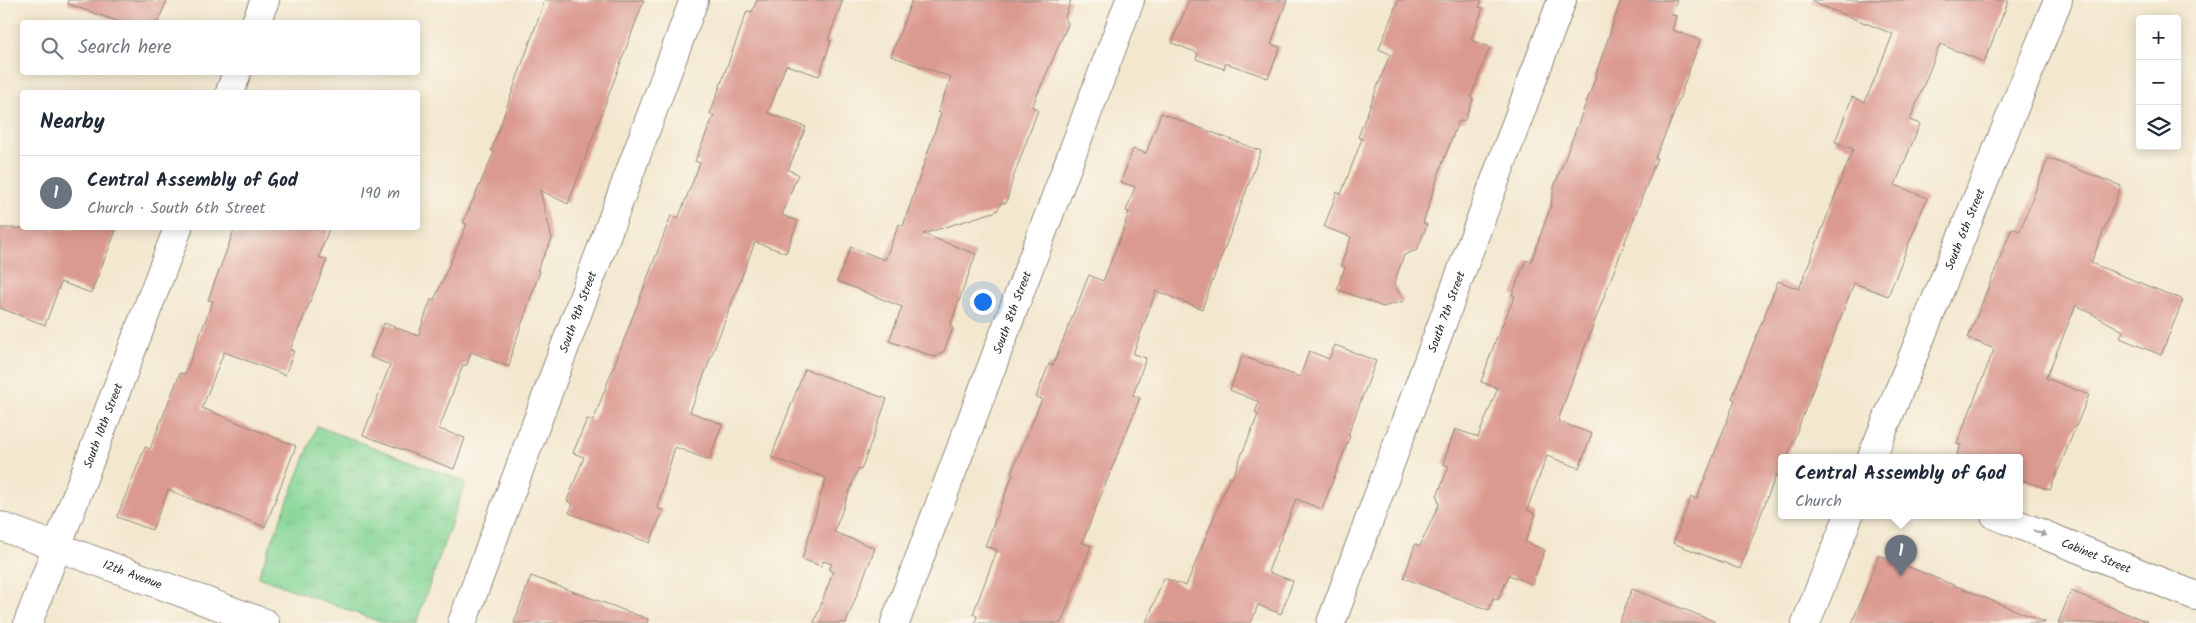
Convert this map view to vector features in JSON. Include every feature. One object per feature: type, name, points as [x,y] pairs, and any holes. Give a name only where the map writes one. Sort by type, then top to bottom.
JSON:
[{"type":"street","points":[[257,20],[265,0]]},
{"type":"street","name":"South 9th Street","points":[[462,623],[694,0]]},
{"type":"street","name":"South 8th Street","points":[[895,623],[1130,0]]},
{"type":"street","name":"South 7th Street","points":[[1331,623],[1562,0]]},
{"type":"street","name":"South 6th Street","points":[[1873,454],[2058,0]]},
{"type":"street","points":[[231,90],[236,75]]},
{"type":"street","name":"South 10th Street","points":[[28,623],[177,230]]},
{"type":"street","points":[[1806,623],[1847,519]]},
{"type":"street","name":"Cabinet Street","points":[[2005,519],[2196,596]]},
{"type":"street","name":"12th Avenue","points":[[0,526],[265,623]]},
{"type":"green space","points":[[317,426],[466,482],[416,623],[383,623],[258,577]]},
{"type":"building","points":[[68,0],[167,0],[159,20],[114,20],[68,4]]},
{"type":"building","points":[[545,0],[644,0],[568,204],[540,190],[552,239],[537,270],[540,271],[513,349],[509,367],[471,352],[467,365],[463,365],[439,429],[465,438],[454,469],[363,435],[390,365],[370,357],[384,323],[418,336],[431,299],[434,300],[467,224],[463,223],[494,152],[491,151]]},
{"type":"building","points":[[757,0],[843,0],[828,40],[831,41],[819,76],[786,65],[768,113],[806,127],[788,170],[798,174],[782,215],[798,221],[786,253],[755,242],[690,412],[722,424],[709,460],[675,447],[657,508],[663,510],[650,543],[569,513],[573,504],[567,501],[584,457],[573,453],[587,419],[593,421],[671,216],[678,219],[700,163],[695,161],[714,115],[710,114],[747,11],[752,12]]},
{"type":"building","points":[[912,0],[1071,0],[1065,17],[1068,24],[1032,107],[1038,110],[1013,178],[1006,203],[1001,203],[997,211],[923,234],[976,254],[950,326],[953,328],[944,351],[935,357],[889,341],[902,307],[837,281],[851,247],[885,260],[899,224],[903,226],[941,113],[938,112],[951,77],[891,56]]},
{"type":"building","points":[[1189,0],[1287,0],[1271,44],[1280,47],[1268,78],[1226,63],[1224,69],[1196,59],[1198,53],[1172,43]]},
{"type":"building","points":[[1398,0],[1482,0],[1479,7],[1483,8],[1471,40],[1490,47],[1471,96],[1473,99],[1465,120],[1458,122],[1441,167],[1423,223],[1427,225],[1417,250],[1404,255],[1394,284],[1404,301],[1383,307],[1337,289],[1345,267],[1341,265],[1351,237],[1324,227],[1337,192],[1341,194],[1362,139],[1358,137],[1390,54],[1379,49]]},
{"type":"building","points":[[1621,0],[1677,0],[1671,15],[1676,16],[1672,30],[1700,40],[1558,421],[1592,434],[1579,468],[1547,456],[1527,510],[1536,514],[1525,542],[1545,550],[1532,584],[1509,575],[1498,600],[1493,598],[1489,610],[1404,578],[1415,544],[1420,546],[1439,504],[1437,496],[1449,466],[1443,464],[1455,429],[1478,437],[1498,388],[1481,382],[1496,339],[1515,296],[1512,295],[1526,260],[1531,262],[1551,205],[1554,187],[1596,77]]},
{"type":"building","points":[[1812,0],[2009,0],[1984,62],[1940,44],[1910,120],[1920,124],[1895,185],[1927,198],[1888,296],[1854,283],[1788,454],[1778,454],[1778,476],[1776,475],[1740,569],[1673,543],[1691,497],[1697,499],[1735,400],[1732,398],[1778,281],[1799,289],[1853,149],[1835,142],[1852,97],[1865,102],[1893,34],[1812,2]]},
{"type":"building","points":[[1161,113],[1261,151],[1202,309],[1156,291],[1133,354],[1146,358],[1133,395],[1140,398],[1082,543],[1091,546],[1061,623],[975,623],[977,616],[973,614],[997,550],[985,546],[1013,474],[1011,473],[1042,399],[1036,397],[1049,364],[1053,365],[1089,275],[1103,281],[1126,223],[1129,212],[1126,211],[1135,187],[1121,182],[1133,149],[1146,153]]},
{"type":"building","points":[[2048,158],[2121,186],[2091,263],[2183,300],[2161,355],[2120,338],[2123,331],[2076,305],[2046,378],[2089,395],[2050,490],[2023,480],[2023,454],[1957,454],[1961,445],[1957,444],[1994,349],[1968,338],[2012,228],[2020,231]]},
{"type":"building","points":[[0,228],[20,228],[20,230],[116,230],[91,293],[61,282],[45,325],[0,308]]},
{"type":"building","points":[[234,230],[328,230],[319,257],[327,260],[290,350],[294,351],[285,375],[224,352],[202,408],[296,446],[265,527],[168,490],[152,530],[117,517],[145,447],[150,449],[180,373],[185,374],[213,301],[208,300]]},
{"type":"building","points":[[1335,345],[1376,361],[1322,509],[1296,499],[1268,572],[1293,581],[1281,614],[1258,605],[1251,623],[1146,623],[1164,578],[1186,586],[1230,477],[1232,478],[1258,415],[1255,413],[1259,402],[1230,390],[1242,356],[1300,377],[1309,351],[1329,359]]},
{"type":"building","points":[[805,369],[887,399],[861,470],[858,469],[834,532],[875,548],[846,623],[814,623],[833,572],[829,570],[832,564],[823,561],[821,566],[802,559],[826,478],[771,457]]},
{"type":"building","points":[[1879,555],[2045,622],[2045,623],[1852,623]]},
{"type":"building","points":[[531,576],[648,619],[647,623],[514,623]]},
{"type":"building","points":[[1632,589],[1714,621],[1714,623],[1619,623]]},
{"type":"building","points":[[2071,591],[2148,622],[2148,623],[2058,623]]},
{"type":"place","name":"Central Assembly of God","points":[[1901,576]]}]
